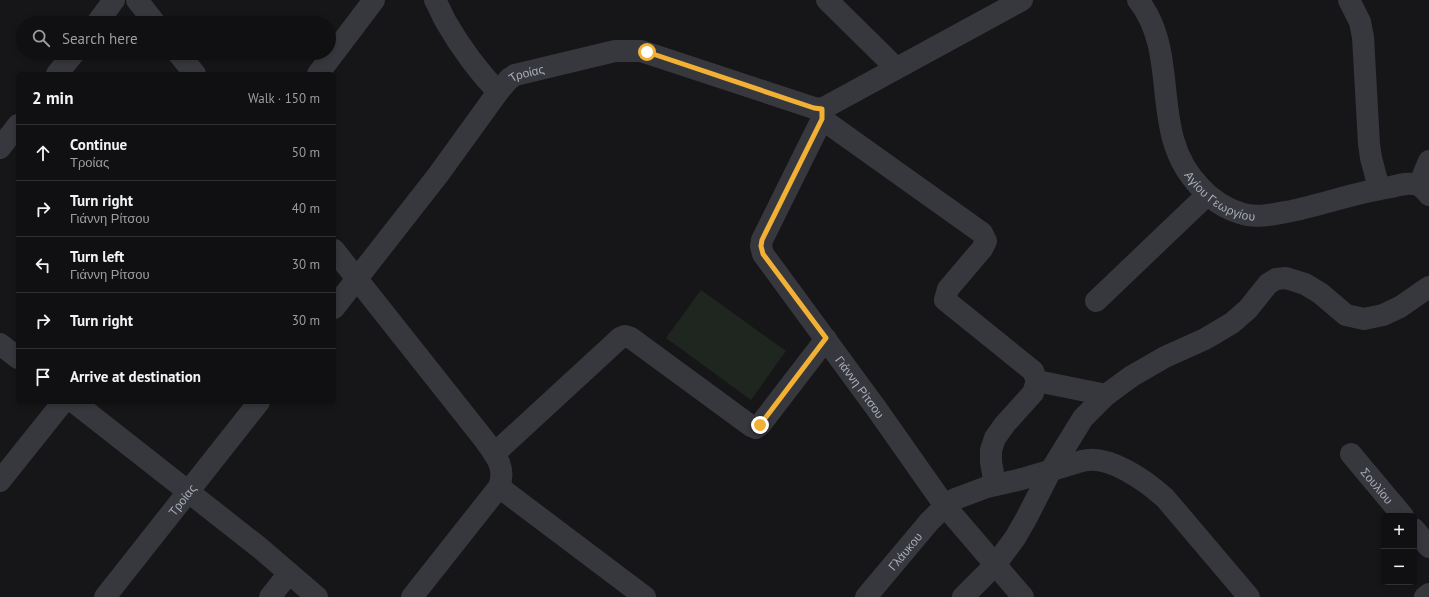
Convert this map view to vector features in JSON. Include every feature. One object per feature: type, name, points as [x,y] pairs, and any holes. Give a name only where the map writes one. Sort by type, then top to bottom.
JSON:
[{"type":"street","points":[[102,16],[114,0]]},
{"type":"street","points":[[137,0],[150,16]]},
{"type":"street","points":[[336,50],[374,0]]},
{"type":"street","points":[[827,0],[896,68]]},
{"type":"street","points":[[996,485],[990,450],[995,438],[1005,424],[1033,393],[1037,381],[1033,371],[945,300],[948,289],[982,249],[986,240],[982,233],[822,114],[896,68],[1022,0]]},
{"type":"street","name":"Αγίου Γεωργίου","points":[[1138,0],[1151,22],[1160,50],[1172,139],[1184,166],[1197,184],[1207,195],[1221,205],[1246,215],[1257,216],[1305,208],[1379,188],[1409,184],[1424,190]]},
{"type":"street","points":[[1349,0],[1360,22],[1363,37],[1369,144],[1379,188]]},
{"type":"street","points":[[438,1],[445,20],[465,53],[480,74],[498,92]]},
{"type":"street","name":"Τροίας","points":[[336,306],[438,175],[498,92],[509,79],[519,73],[615,51],[633,50],[647,52],[814,108],[822,114]]},
{"type":"street","points":[[59,72],[68,60]]},
{"type":"street","points":[[184,60],[193,72]]},
{"type":"street","points":[[320,72],[329,60]]},
{"type":"street","name":"Γιάννη Ρίτσου","points":[[822,114],[762,240],[761,246],[763,254],[826,338],[945,506],[1023,597]]},
{"type":"street","points":[[1424,190],[1429,161]]},
{"type":"street","points":[[1096,301],[1207,195]]},
{"type":"street","points":[[336,252],[494,454],[501,467],[499,487],[412,597]]},
{"type":"street","points":[[963,597],[995,565],[1026,520],[1051,470],[1079,422],[1106,395],[1146,367],[1205,339],[1232,323],[1248,309],[1268,284],[1276,279],[1286,278],[1305,284],[1320,293],[1346,315],[1364,319],[1383,315],[1400,307],[1429,287]]},
{"type":"street","points":[[494,454],[620,338],[625,336],[631,338],[751,426],[756,428],[760,425],[826,338]]},
{"type":"street","points":[[0,344],[16,356]]},
{"type":"street","points":[[1037,381],[1106,395]]},
{"type":"street","points":[[0,481],[61,404]]},
{"type":"street","points":[[77,404],[188,491],[317,597]]},
{"type":"street","name":"Τροίας","points":[[105,597],[257,404]]},
{"type":"street","name":"Σουλίου","points":[[1351,454],[1400,513]]},
{"type":"street","name":"Γλάυκου","points":[[866,597],[929,522],[945,506],[962,496],[1085,460],[1095,460],[1119,467],[1152,487],[1165,498],[1249,597]]},
{"type":"street","points":[[499,487],[646,597]]},
{"type":"street","points":[[1417,533],[1429,547]]},
{"type":"street","points":[[270,597],[289,573]]},
{"type":"street","points":[[1425,597],[1429,594]]},
{"type":"shaded area","points":[[701,290],[786,351],[751,400],[666,338]]},
{"type":"route","points":[[647,52],[814,108],[822,109],[822,119],[762,240],[761,246],[763,254],[826,338],[760,425]]}]
